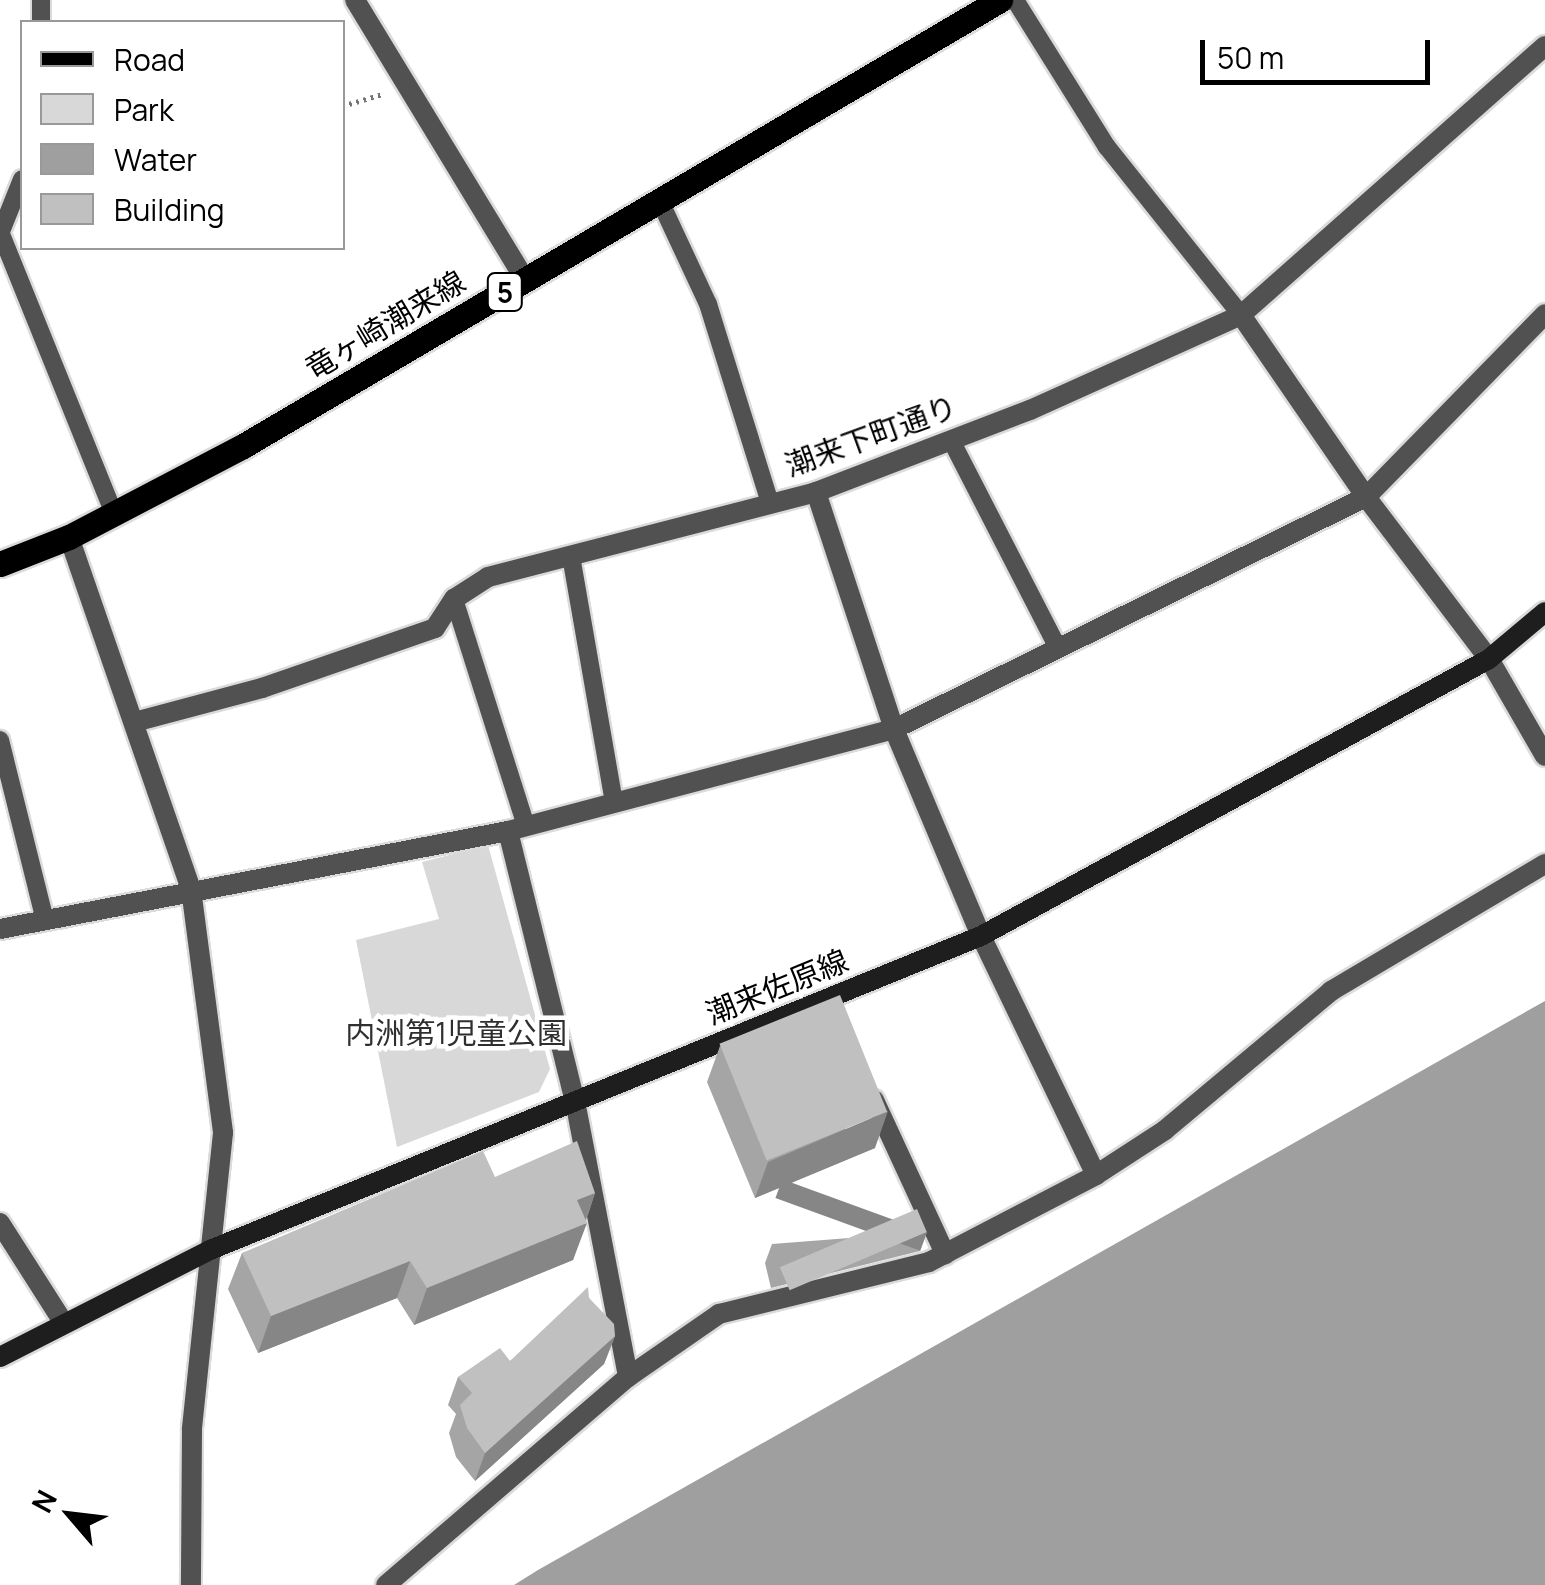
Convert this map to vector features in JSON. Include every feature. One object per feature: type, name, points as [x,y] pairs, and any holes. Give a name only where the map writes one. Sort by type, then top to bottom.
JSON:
[{"type":"main road","name":"竜ヶ崎潮来線","points":[[0,564],[69,537],[243,446],[1000,0]]},
{"type":"main road","name":"潮来佐原線","points":[[0,1357],[210,1250],[574,1101],[831,1007],[981,936],[1489,659],[1545,612]]},
{"type":"street","points":[[355,0],[404,88],[525,280]]},
{"type":"street","name":"潮来下町通り","points":[[138,721],[262,688],[435,628],[454,598],[488,577],[816,492],[951,440],[1242,316],[1545,46]]},
{"type":"street","points":[[0,929],[517,828],[894,730],[1056,644],[1366,497],[1545,314]]},
{"type":"street","points":[[1242,316],[1366,497],[1489,659],[1545,756]]},
{"type":"street","points":[[816,492],[894,730],[981,936],[1096,1174]]},
{"type":"street","points":[[69,537],[138,721],[191,889],[223,1133],[192,1429],[192,1585]]},
{"type":"street","points":[[517,828],[628,1377]]},
{"type":"street","points":[[386,1585],[628,1377],[719,1314],[945,1254],[1096,1174],[1165,1130],[1331,991],[1545,864]]},
{"type":"street","points":[[867,1084],[945,1254]]},
{"type":"street","points":[[0,1223],[63,1322]]},
{"type":"lane","points":[[1015,0],[1108,146],[1242,316]]},
{"type":"lane","points":[[20,184],[0,234],[114,513]]},
{"type":"lane","points":[[659,198],[708,304],[770,504]]},
{"type":"lane","points":[[951,440],[1056,644]]},
{"type":"lane","points":[[571,556],[614,802]]},
{"type":"lane","points":[[454,598],[517,828]]},
{"type":"lane","points":[[0,740],[44,920]]},
{"type":"path","points":[[345,105],[404,88]]},
{"type":"green space","name":"内洲第1児童公園","points":[[488,845],[550,1069],[539,1092],[397,1147],[356,940],[439,919],[422,862]]},
{"type":"water","points":[[1545,1001],[1545,1585],[514,1585],[538,1570]]},
{"type":"building","points":[[840,995],[887,1112],[767,1161],[719,1044]]},
{"type":"building","points":[[577,1141],[595,1193],[577,1200],[587,1223],[427,1288],[410,1261],[271,1316],[242,1253],[483,1151],[495,1177]]},
{"type":"building","points":[[917,1209],[927,1232],[790,1290],[780,1267]]},
{"type":"building","points":[[588,1287],[589,1298],[614,1324],[615,1336],[485,1453],[467,1428],[460,1405],[472,1393],[458,1377],[500,1348],[510,1361]]}]
